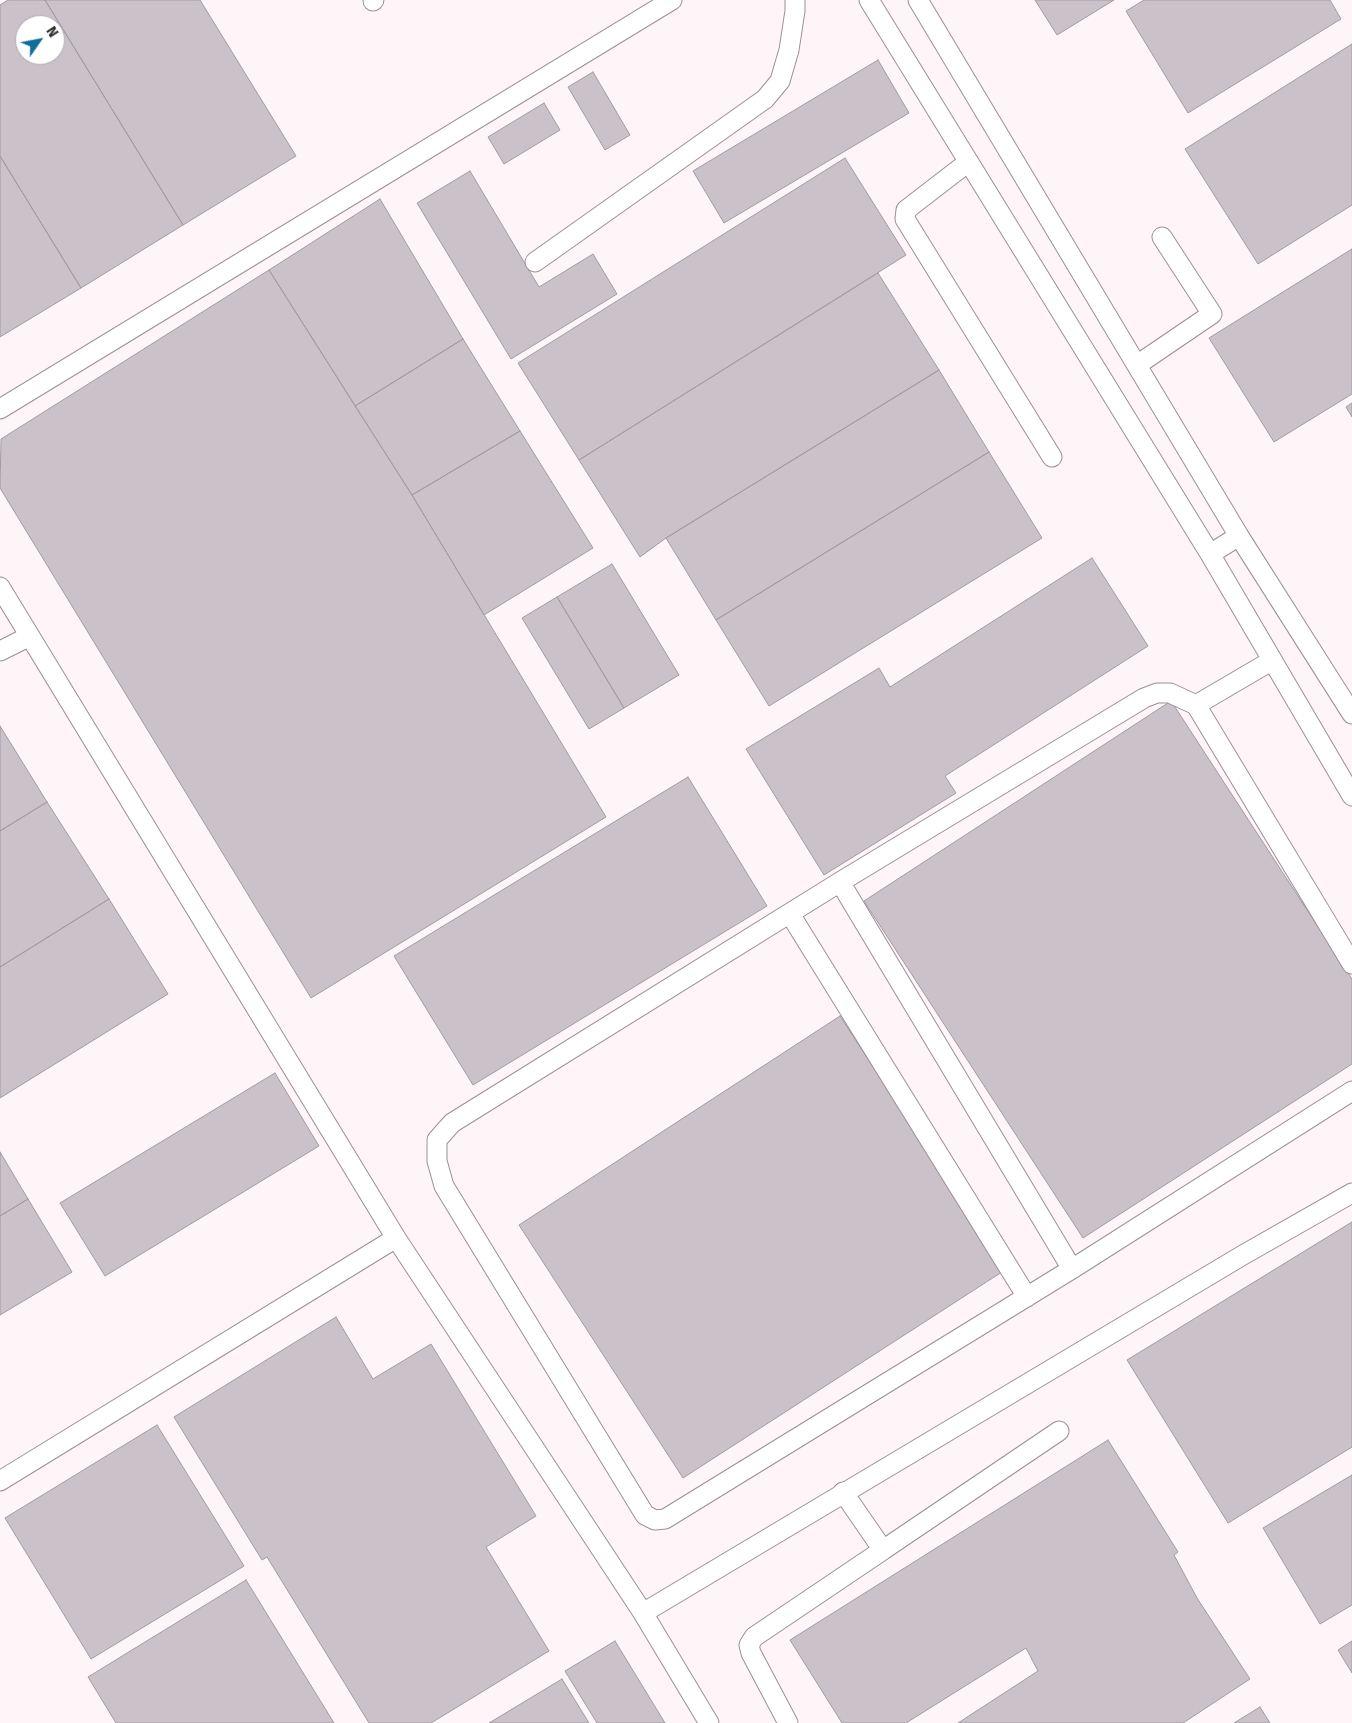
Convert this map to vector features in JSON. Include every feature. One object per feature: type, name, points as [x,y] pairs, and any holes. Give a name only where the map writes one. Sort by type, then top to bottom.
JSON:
[{"type":"lane","points":[[0,409],[672,0]]},
{"type":"lane","points":[[535,262],[765,99],[780,81],[789,50],[795,11],[794,0]]},
{"type":"lane","points":[[869,0],[967,163],[1210,554],[1271,661],[1352,796]]},
{"type":"lane","points":[[918,0],[1136,365],[1240,536],[1352,714]]},
{"type":"lane","points":[[967,163],[906,210],[906,219],[1052,457]]},
{"type":"lane","points":[[1136,365],[1212,314],[1162,237]]},
{"type":"lane","points":[[1210,554],[1240,536]]},
{"type":"lane","points":[[0,586],[396,1238],[643,1612],[709,1723]]},
{"type":"lane","points":[[0,651],[30,636]]},
{"type":"lane","points":[[1196,705],[1271,661]]},
{"type":"lane","points":[[1352,964],[1196,705],[1170,693],[1157,693],[1144,698],[840,882],[452,1123],[437,1140],[437,1161],[444,1186],[645,1515],[655,1520],[665,1518],[1027,1297],[1352,1091]]},
{"type":"lane","points":[[840,882],[1072,1269]]},
{"type":"lane","points":[[790,914],[1027,1297]]},
{"type":"lane","points":[[643,1612],[843,1492],[1352,1193]]},
{"type":"lane","points":[[0,1482],[396,1238]]},
{"type":"lane","points":[[788,1723],[751,1653],[750,1644],[754,1638],[1059,1432]]},
{"type":"lane","points":[[843,1492],[883,1550]]},
{"type":"building","points":[[8,0],[45,0],[54,15],[15,15],[15,65],[65,65],[65,33],[183,225],[81,288],[0,156],[0,5]]},
{"type":"building","points":[[45,0],[200,0],[296,156],[183,225],[65,33],[65,15],[54,15]]},
{"type":"building","points":[[1035,0],[1114,0],[1057,35]]},
{"type":"building","points":[[1144,0],[1330,0],[1341,19],[1188,113],[1126,11]]},
{"type":"building","points":[[1352,44],[1352,205],[1258,264],[1185,149]]},
{"type":"building","points":[[878,60],[909,113],[724,223],[693,171]]},
{"type":"building","points":[[593,72],[630,135],[605,150],[568,87]]},
{"type":"building","points":[[544,103],[560,130],[504,164],[488,137]]},
{"type":"building","points":[[0,156],[81,288],[0,337]]},
{"type":"building","points":[[845,158],[906,255],[579,460],[518,363]]},
{"type":"building","points":[[470,171],[539,287],[593,254],[617,294],[511,359],[417,203]]},
{"type":"building","points":[[380,199],[463,339],[355,406],[269,270]]},
{"type":"building","points":[[1352,249],[1352,394],[1274,442],[1209,338]]},
{"type":"building","points":[[269,270],[412,495],[606,817],[311,998],[0,488],[1,439]]},
{"type":"building","points":[[878,273],[939,370],[666,538],[640,557],[579,460]]},
{"type":"building","points":[[463,339],[520,431],[412,495],[355,406]]},
{"type":"building","points":[[939,370],[989,452],[716,620],[666,538]]},
{"type":"building","points":[[1352,403],[1352,417],[1346,407]]},
{"type":"building","points":[[520,431],[593,548],[484,615],[412,495]]},
{"type":"building","points":[[989,452],[1042,538],[769,706],[716,620]]},
{"type":"building","points":[[1092,558],[1148,646],[945,776],[956,793],[824,875],[746,749],[879,668],[890,687]]},
{"type":"building","points":[[612,564],[679,675],[624,708],[557,597]]},
{"type":"building","points":[[557,597],[624,708],[589,729],[522,618]]},
{"type":"building","points":[[1171,701],[1352,979],[1352,1064],[1083,1238],[864,901]]},
{"type":"building","points":[[0,726],[47,802],[0,831]]},
{"type":"building","points":[[688,777],[767,906],[473,1085],[394,956]]},
{"type":"building","points":[[47,802],[109,899],[0,967],[0,831]]},
{"type":"building","points":[[109,899],[168,994],[0,1098],[0,967]]},
{"type":"building","points":[[840,1016],[1005,1270],[683,1478],[519,1225]]},
{"type":"building","points":[[275,1073],[319,1146],[105,1276],[60,1203]]},
{"type":"building","points":[[0,1152],[28,1199],[0,1216]]},
{"type":"building","points":[[28,1199],[72,1272],[0,1315],[0,1216]]},
{"type":"building","points":[[1352,1222],[1352,1447],[1228,1523],[1127,1360]]},
{"type":"building","points":[[336,1317],[373,1379],[431,1344],[536,1516],[486,1547],[549,1651],[431,1723],[369,1723],[267,1557],[262,1560],[174,1417]]},
{"type":"building","points":[[157,1425],[244,1566],[91,1659],[5,1518]]},
{"type":"building","points":[[1108,1440],[1178,1552],[1174,1555],[1197,1598],[1250,1679],[1183,1723],[958,1723],[1038,1671],[1026,1648],[906,1723],[842,1723],[790,1640]]},
{"type":"building","points":[[1352,1475],[1352,1605],[1320,1624],[1263,1528]]},
{"type":"building","points":[[246,1580],[334,1723],[116,1723],[88,1677]]},
{"type":"building","points":[[615,1641],[665,1723],[597,1723],[565,1671]]},
{"type":"building","points":[[1352,1641],[1352,1673],[1338,1650]]},
{"type":"building","points":[[562,1679],[589,1723],[489,1723]]},
{"type":"building","points":[[1260,1707],[1270,1723],[1234,1723]]}]
